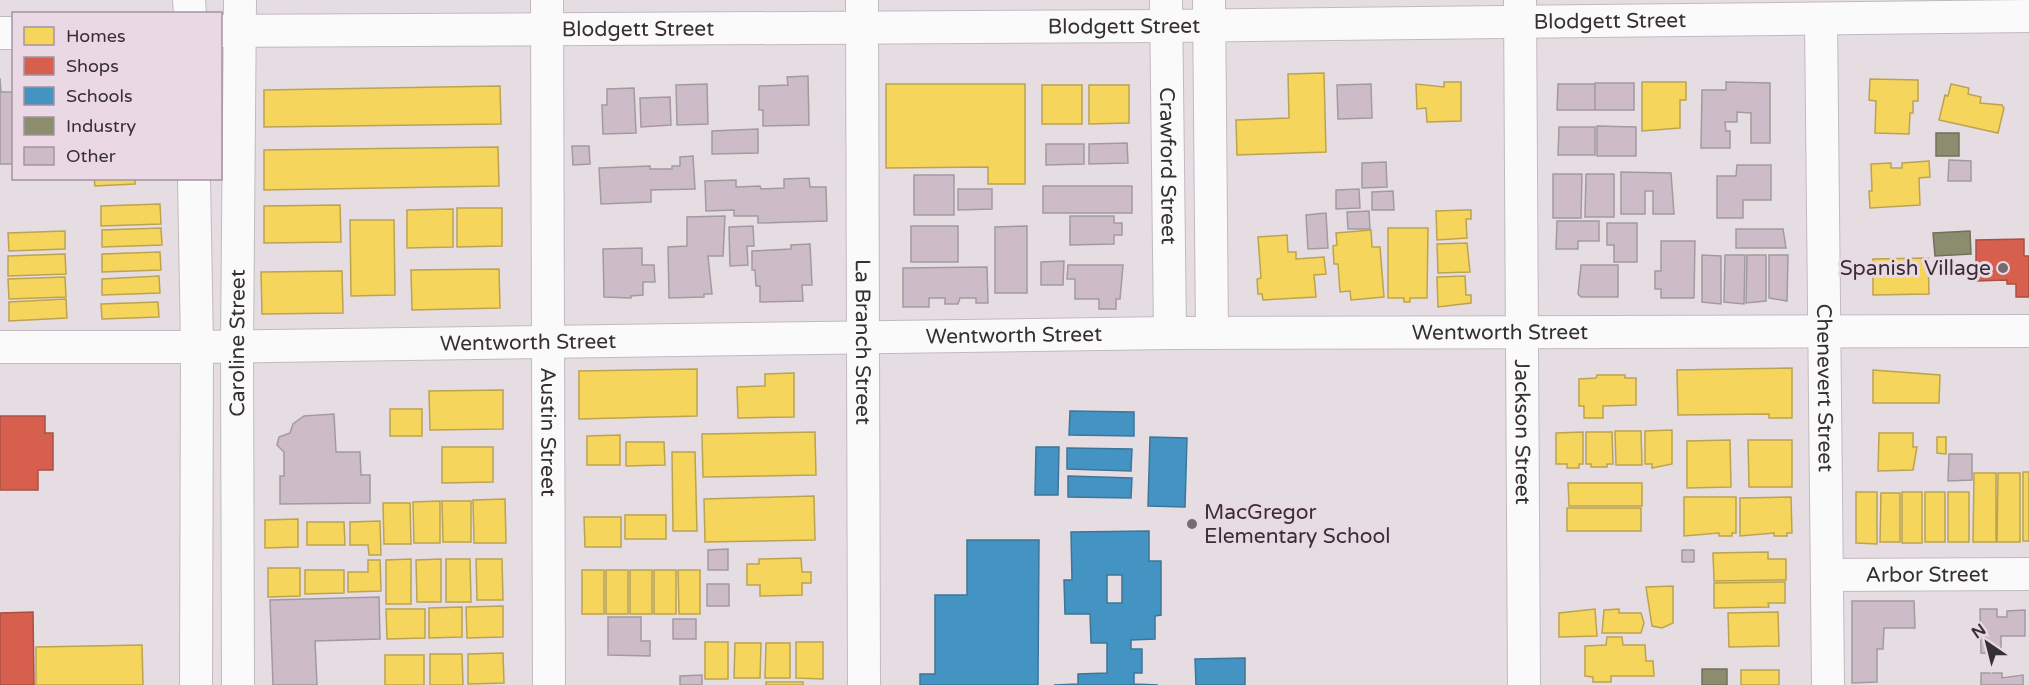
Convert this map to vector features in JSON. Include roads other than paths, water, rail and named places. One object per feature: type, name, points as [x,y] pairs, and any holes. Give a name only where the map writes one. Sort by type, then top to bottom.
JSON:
[{"type":"street","name":"Blodgett Street","points":[[234,20],[547,15],[1520,11],[1821,19],[2029,16]]},
{"type":"street","name":"Jackson Street","points":[[1520,11],[1524,685]]},
{"type":"street","name":"La Branch Street","points":[[862,13],[864,685]]},
{"type":"street","name":"Crawford Street","points":[[1166,13],[1170,333]]},
{"type":"street","name":"Crawford Street","points":[[1209,13],[1212,333]]},
{"type":"street","name":"Austin Street","points":[[547,15],[549,685]]},
{"type":"street","name":"Chenevert Street","points":[[1821,19],[1828,685]]},
{"type":"street","name":"Caroline Street","points":[[234,20],[238,685]]},
{"type":"street","name":"Caroline Street","points":[[194,180],[197,347],[196,685]]},
{"type":"street","name":"Wentworth Street","points":[[0,347],[197,347],[549,340],[1170,333],[2029,330]]},
{"type":"street","name":"Arbor Street","points":[[1827,575],[2029,574]]},
{"type":"place","name":"Spanish Village","points":[[2003,268]]},
{"type":"place","name":"MacGregor Elementary School","points":[[1192,524]]}]
